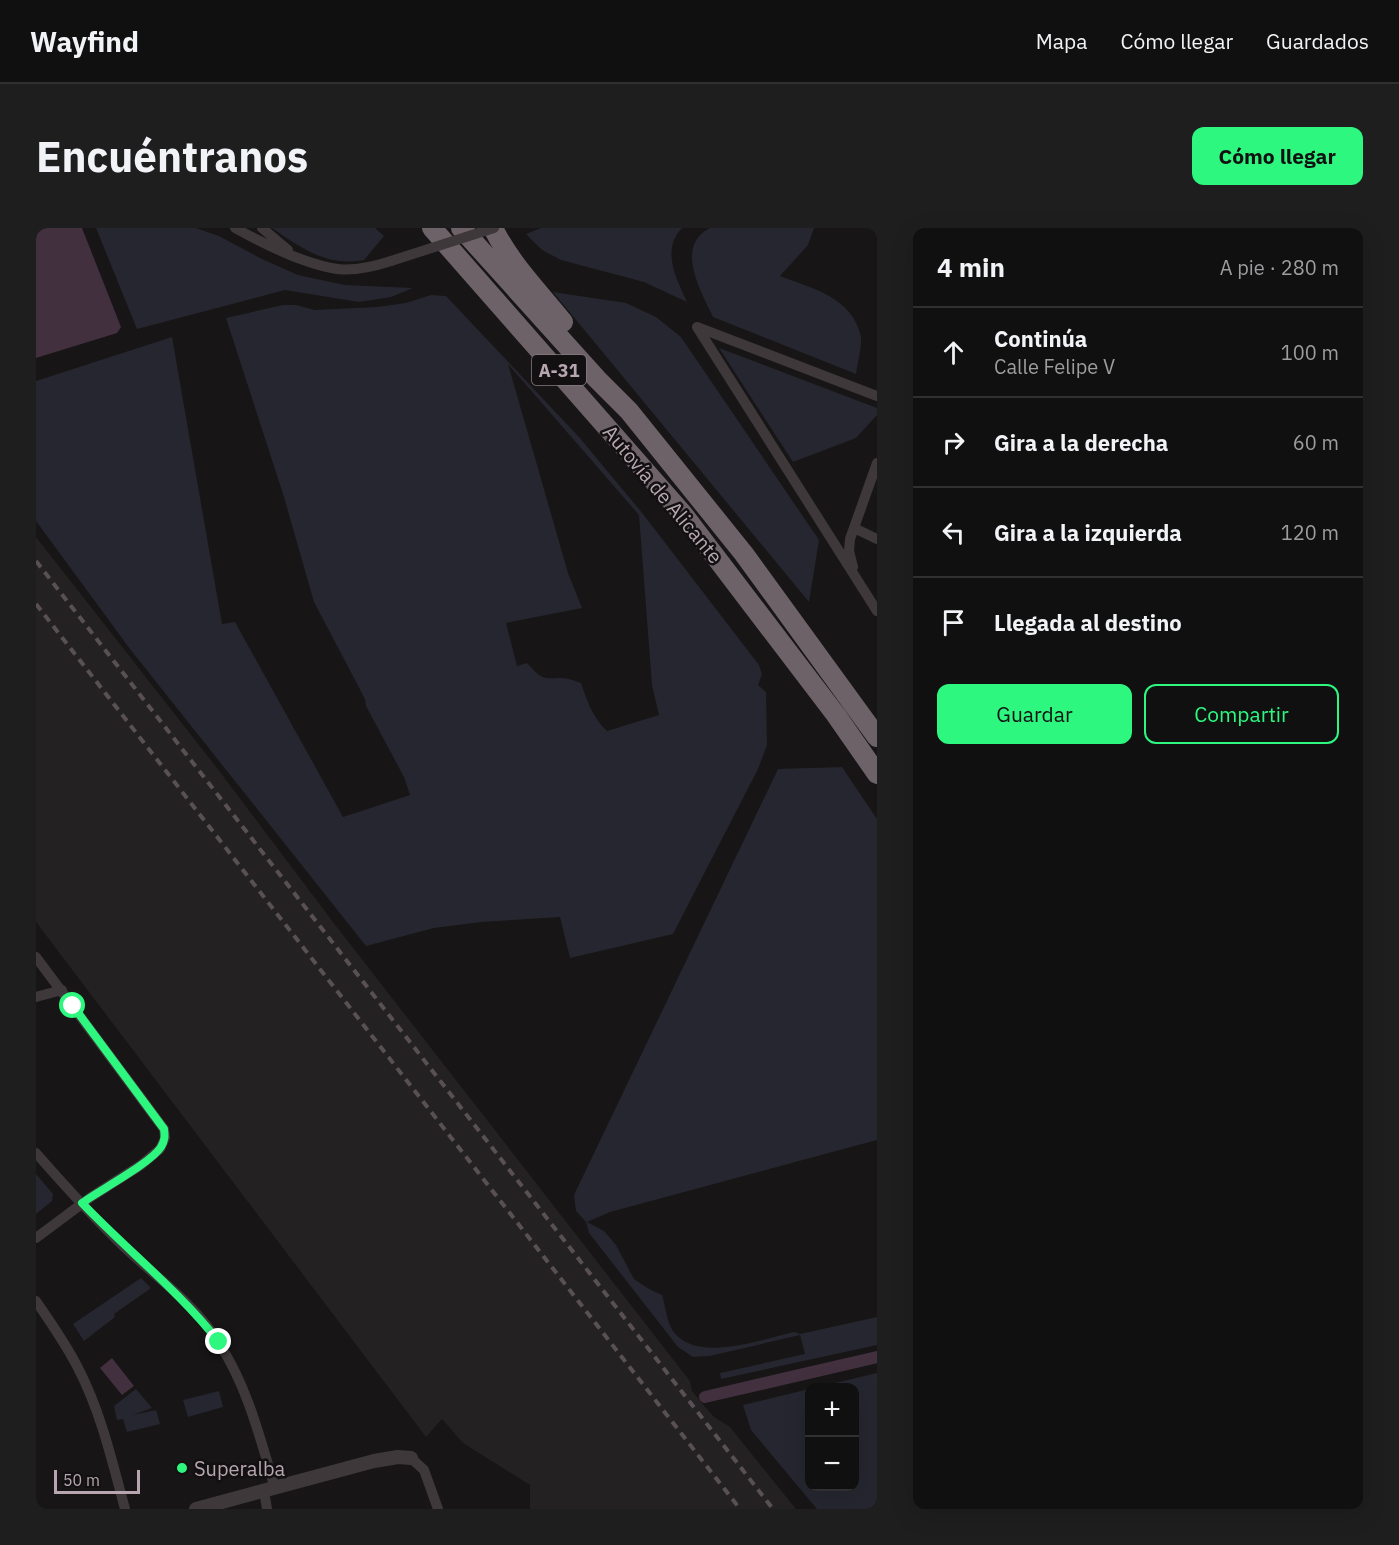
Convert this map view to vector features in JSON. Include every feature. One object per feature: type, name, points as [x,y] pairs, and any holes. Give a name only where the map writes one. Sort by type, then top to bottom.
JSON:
[{"type":"highway","name":"Autovía de Alicante","points":[[432,228],[683,514],[836,715],[877,774]]},
{"type":"highway","name":"Autovía de Alicante","points":[[461,228],[597,379],[629,411],[744,554],[877,738]]},
{"type":"highway","points":[[494,228],[499,241],[513,261],[606,375],[629,411]]},
{"type":"street","points":[[235,228],[309,263],[338,270],[357,270],[391,261],[494,228]]},
{"type":"street","points":[[262,228],[295,256]]},
{"type":"street","points":[[877,396],[697,327],[877,611]]},
{"type":"street","points":[[853,573],[849,551],[850,539],[877,463]]},
{"type":"street","points":[[854,528],[877,539]]},
{"type":"street","points":[[36,957],[164,1129],[165,1138],[160,1149],[141,1165],[82,1203],[36,1238]]},
{"type":"street","points":[[36,997],[62,990]]},
{"type":"street","points":[[36,1153],[124,1247],[183,1299],[219,1342],[244,1388],[253,1412],[269,1489],[267,1509]]},
{"type":"street","points":[[36,1301],[62,1338],[90,1394],[108,1445],[125,1509]]},
{"type":"street","points":[[196,1509],[374,1461],[398,1457],[411,1458],[424,1470],[438,1509]]},
{"type":"shaded area","points":[[82,228],[121,327],[117,333],[36,358],[36,229]]},
{"type":"shaded area","points":[[96,228],[196,228],[219,236],[298,275],[345,285],[413,288],[391,297],[359,302],[285,290],[137,329]]},
{"type":"shaded area","points":[[272,228],[375,228],[384,236],[364,260],[338,261],[304,249]]},
{"type":"shaded area","points":[[541,228],[682,228],[672,245],[671,255],[675,274],[687,302],[644,282],[561,260],[542,250],[526,234]]},
{"type":"shaded area","points":[[710,228],[814,228],[808,245],[780,276],[829,296],[849,312],[861,337],[856,374],[713,317],[697,282],[692,257],[699,236]]},
{"type":"shaded area","points":[[553,292],[626,303],[656,317],[681,337],[819,540],[809,602]]},
{"type":"shaded area","points":[[431,295],[446,296],[579,437],[643,514],[759,665],[762,674],[758,685],[766,692],[767,745],[758,769],[673,934],[570,958],[560,917],[481,922],[434,928],[366,946],[130,649],[36,521],[36,381],[172,337],[222,624],[235,622],[343,817],[410,795],[404,777],[314,602],[284,497],[226,318],[283,305],[296,305],[315,310],[406,303]],"holes":[[[508,364],[639,515],[652,685],[659,715],[607,731],[594,715],[581,683],[542,676],[527,663],[517,666],[506,623],[582,608],[568,573]]]},
{"type":"shaded area","points":[[719,348],[877,408],[877,415],[856,438],[793,462]]},
{"type":"shaded area","points":[[36,537],[690,1381],[692,1391],[714,1417],[730,1427],[796,1509],[530,1509],[530,1485],[463,1443],[442,1419],[426,1437],[36,922]]},
{"type":"shaded area","points":[[842,767],[877,819],[877,1140],[610,1212],[587,1222],[604,1231],[616,1245],[634,1279],[662,1295],[667,1318],[673,1331],[684,1341],[697,1346],[713,1348],[731,1346],[877,1317],[877,1345],[721,1379],[720,1373],[805,1354],[800,1335],[710,1356],[693,1357],[678,1347],[589,1233],[586,1222],[576,1211],[574,1195],[778,769]]},
{"type":"shaded area","points":[[36,1174],[53,1194],[52,1201],[36,1214]]},
{"type":"shaded area","points":[[141,1278],[151,1288],[114,1314],[115,1317],[84,1341],[73,1324]]},
{"type":"shaded area","points":[[112,1358],[134,1386],[122,1395],[100,1368]]},
{"type":"shaded area","points":[[877,1373],[877,1509],[817,1509],[751,1430],[743,1405],[805,1390],[805,1491],[859,1491],[859,1383],[835,1383]]},
{"type":"shaded area","points":[[136,1389],[152,1408],[133,1415],[156,1410],[160,1424],[127,1432],[123,1419],[117,1420],[114,1406]]},
{"type":"shaded area","points":[[219,1391],[223,1407],[188,1417],[183,1400]]},
{"type":"waterway","points":[[705,1397],[877,1357]]},
{"type":"railway","points":[[36,561],[773,1509]]},
{"type":"railway","points":[[36,604],[740,1509]]},
{"type":"place","name":"Superalba","points":[[182,1468]]},
{"type":"route","points":[[73,1006],[164,1129],[165,1138],[160,1149],[141,1165],[82,1203],[124,1247],[183,1299],[219,1342]]}]
